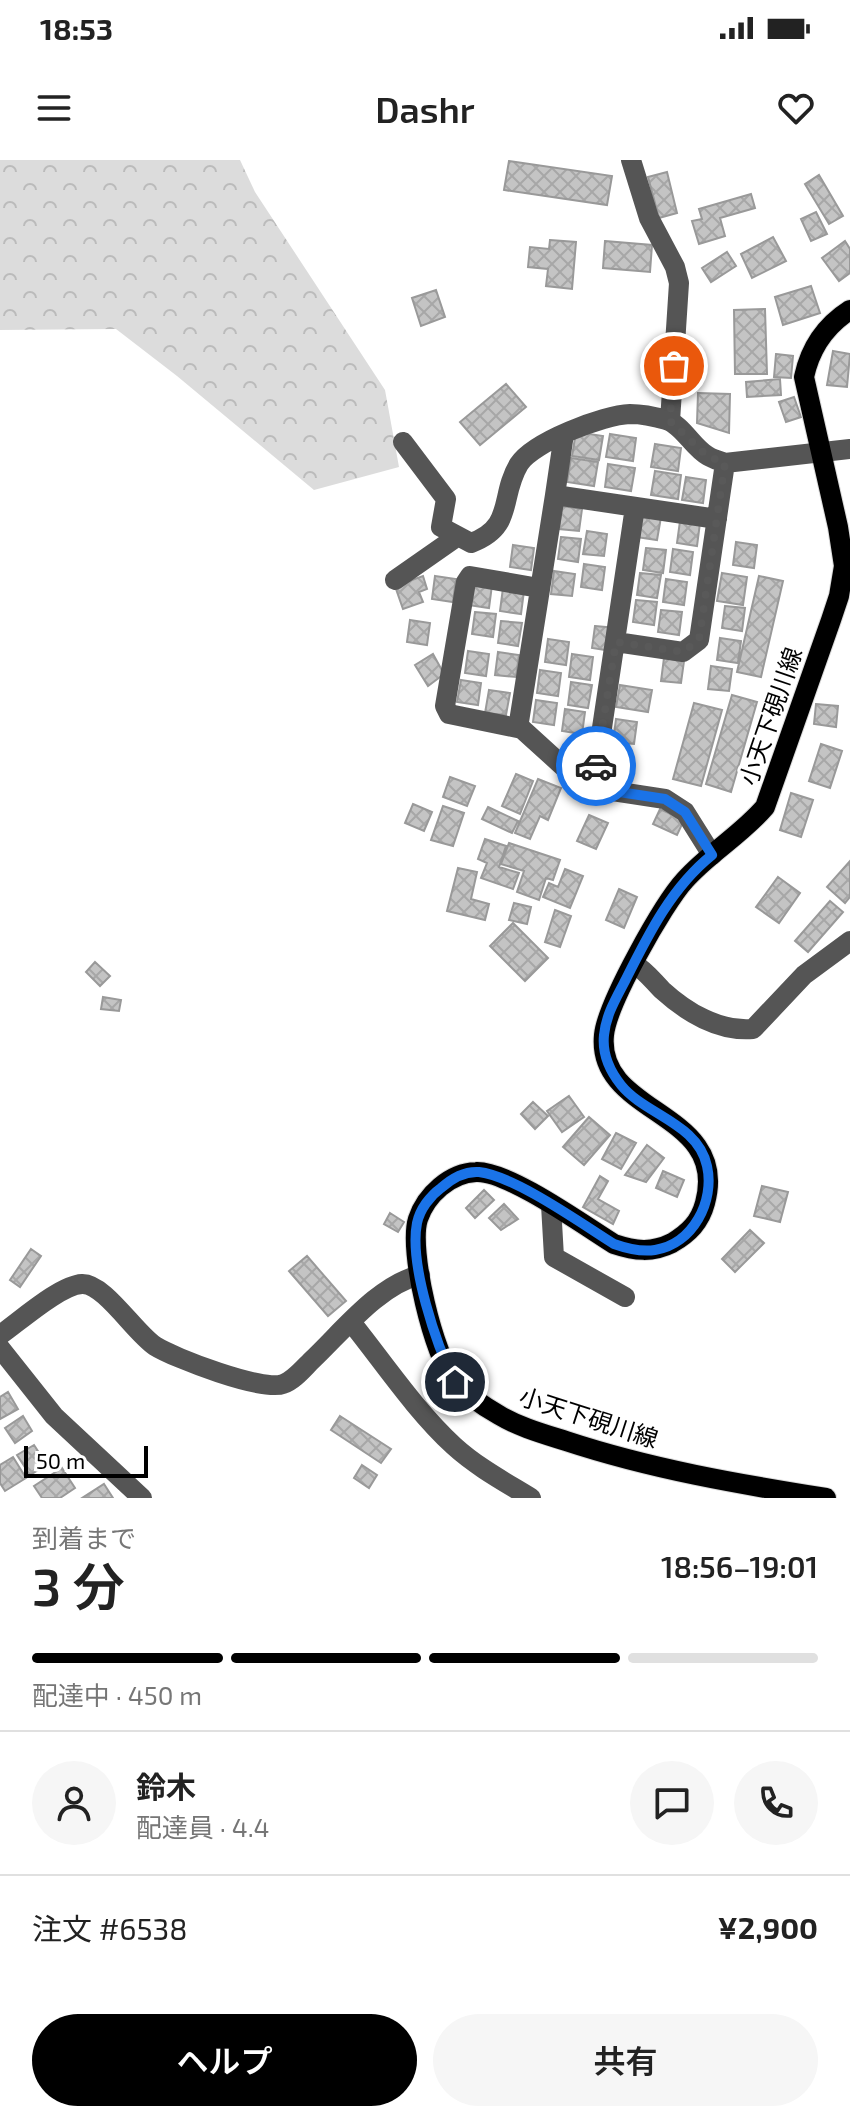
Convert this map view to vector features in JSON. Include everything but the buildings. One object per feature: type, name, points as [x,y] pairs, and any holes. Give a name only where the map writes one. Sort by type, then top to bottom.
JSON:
[{"type":"main road","name":"小天下硯川線","points":[[826,1498],[732,1483],[614,1457],[499,1415],[455,1382],[440,1352],[420,1275],[417,1221],[433,1194],[453,1178],[477,1172],[502,1178],[614,1244],[632,1250],[658,1250],[686,1235],[701,1217],[708,1193],[707,1166],[695,1142],[624,1088],[608,1068],[603,1039],[607,1018],[664,908],[682,883],[765,807],[839,596],[844,566],[838,527],[804,377],[809,355],[823,334],[850,310]]},
{"type":"street","points":[[631,160],[649,218],[675,267],[679,283],[670,421]]},
{"type":"street","points":[[403,442],[446,499],[441,527],[471,543],[486,538],[500,523],[510,481],[521,461],[536,446],[629,414],[670,421],[707,456],[725,463],[850,449]]},
{"type":"street","points":[[518,728],[564,434]]},
{"type":"street","points":[[616,642],[683,652],[699,640],[725,463]]},
{"type":"street","points":[[555,495],[717,519]]},
{"type":"street","points":[[593,788],[635,507]]},
{"type":"street","points":[[395,580],[458,536]]},
{"type":"street","points":[[539,588],[470,576],[466,582],[445,706],[449,714],[522,729],[576,778],[593,788],[665,799],[685,812],[712,855]]},
{"type":"street","points":[[634,964],[683,1009],[715,1023],[742,1030],[753,1029],[804,975],[850,941]]},
{"type":"street","points":[[551,1205],[554,1257],[625,1297]]},
{"type":"street","points":[[0,1335],[71,1286],[86,1283],[100,1290],[139,1333],[157,1347],[263,1386],[283,1385],[393,1284],[420,1275]]},
{"type":"street","points":[[351,1322],[455,1447],[481,1468],[531,1498]]},
{"type":"street","points":[[0,1348],[54,1416],[142,1498]]},
{"type":"green space","points":[[0,160],[240,160],[255,192],[385,390],[399,467],[314,490],[116,329],[0,330]]},
{"type":"way so far","points":[[596,766],[616,642],[683,652],[699,640],[725,463],[707,456],[670,421],[674,366]]},
{"type":"route","points":[[455,1382],[440,1352],[427,1307],[416,1239],[417,1221],[423,1208],[433,1194],[453,1178],[477,1172],[502,1178],[614,1244],[632,1250],[658,1250],[686,1235],[701,1217],[708,1193],[707,1166],[695,1142],[624,1088],[608,1068],[603,1039],[607,1018],[664,908],[682,883],[712,855],[685,812],[665,799],[593,788],[596,766]]}]
